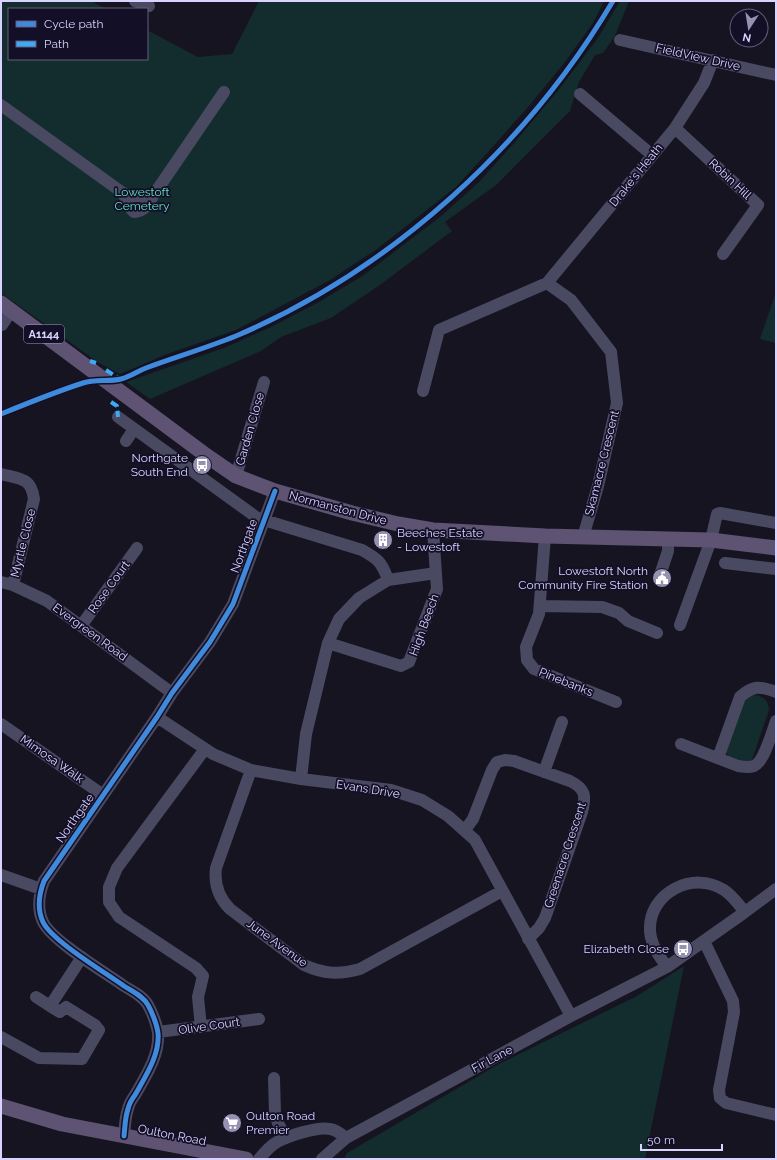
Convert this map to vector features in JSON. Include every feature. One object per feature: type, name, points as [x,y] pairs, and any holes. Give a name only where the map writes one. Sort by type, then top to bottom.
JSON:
[{"type":"main road","name":"Normanston Drive","points":[[7,307],[86,365],[122,394],[236,476],[275,491],[352,513],[398,524],[433,530],[545,536],[711,540],[773,548]]},
{"type":"main road","name":"Oulton Road","points":[[1,1106],[62,1124],[246,1159]]},
{"type":"street","points":[[135,1],[149,6]]},
{"type":"street","name":"FieldView Drive","points":[[620,40],[776,75]]},
{"type":"street","name":"Drake's Heath","points":[[547,283],[675,128],[704,83],[712,60]]},
{"type":"street","points":[[1,105],[122,193],[132,196],[153,196],[224,92]]},
{"type":"street","points":[[580,94],[652,155]]},
{"type":"street","points":[[1,117],[18,117]]},
{"type":"street","name":"Robin Hill","points":[[675,128],[758,205],[723,254]]},
{"type":"street","points":[[422,391],[439,330],[547,283]]},
{"type":"street","name":"Skamacre Crescent","points":[[547,283],[571,300],[611,352],[617,403],[598,486],[582,537]]},
{"type":"street","points":[[1,324],[7,307]]},
{"type":"street","name":"Garden Close","points":[[236,476],[264,382]]},
{"type":"street","name":"Northgate","points":[[118,417],[256,517],[362,550],[375,558],[384,567],[388,580]]},
{"type":"street","points":[[126,441],[134,430]]},
{"type":"street","name":"Myrtle Close","points":[[1,474],[24,480],[32,488],[34,499],[7,584]]},
{"type":"street","name":"Northgate","points":[[158,1032],[147,1004],[138,995],[82,957],[49,932],[43,922],[40,912],[39,901],[41,889],[44,881],[172,693],[210,642],[233,604],[275,491]]},
{"type":"street","points":[[680,625],[711,540],[717,514],[720,513],[776,523]]},
{"type":"street","name":"High Beech","points":[[328,643],[400,666],[410,662],[437,589],[433,530]]},
{"type":"street","name":"Pinebanks","points":[[545,536],[540,606],[525,654],[529,665],[534,669],[616,702]]},
{"type":"street","points":[[661,572],[668,551],[668,539]]},
{"type":"street","name":"Rose Court","points":[[81,626],[137,548]]},
{"type":"street","name":"Normanston Drive","points":[[725,563],[772,569],[773,548]]},
{"type":"street","points":[[301,779],[306,734],[328,643],[339,619],[359,598],[388,580],[436,573]]},
{"type":"street","name":"Evergreen Road","points":[[7,584],[47,601],[172,693]]},
{"type":"street","points":[[540,606],[602,607],[619,613],[628,621],[657,633]]},
{"type":"street","points":[[718,758],[740,697],[748,690],[756,687],[766,688],[776,692]]},
{"type":"street","name":"Evans Drive","points":[[157,717],[213,754],[251,770],[301,779],[391,790],[406,794],[435,807],[453,819],[475,840],[571,1016]]},
{"type":"street","points":[[681,744],[747,768],[755,766],[760,761],[776,721]]},
{"type":"street","points":[[544,772],[562,722]]},
{"type":"street","name":"Mimosa Walk","points":[[1,724],[103,795]]},
{"type":"street","points":[[201,1027],[198,997],[203,976],[196,968],[120,918],[109,902],[109,887],[117,868],[205,749]]},
{"type":"street","name":"Greenacre Crescent","points":[[465,830],[473,819],[492,770],[497,762],[514,760],[579,786],[584,793],[584,802],[545,918],[539,928],[528,938]]},
{"type":"street","name":"June Avenue","points":[[251,770],[216,868],[215,877],[217,887],[223,902],[230,909],[304,965],[316,970],[340,974],[360,969],[502,891]]},
{"type":"street","points":[[1,875],[41,889]]},
{"type":"street","points":[[667,967],[653,945],[650,926],[653,913],[661,899],[673,889],[687,884],[711,884],[725,890],[745,912]]},
{"type":"street","name":"Fir Lane","points":[[322,1159],[346,1138],[571,1016],[667,967],[776,889]]},
{"type":"street","points":[[704,941],[733,1001],[734,1012],[720,1090],[720,1098],[726,1103],[776,1115]]},
{"type":"street","points":[[55,1009],[82,957]]},
{"type":"street","points":[[1,1037],[39,1058],[82,1059],[100,1030],[95,1025],[66,1007],[55,1009],[36,997]]},
{"type":"street","name":"Olive Court","points":[[158,1032],[259,1019]]},
{"type":"street","points":[[124,1136],[128,1108],[152,1061],[157,1044],[158,1032]]},
{"type":"street","points":[[274,1078],[275,1114],[286,1138]]},
{"type":"street","points":[[259,1159],[277,1142],[318,1129],[329,1128],[338,1131],[346,1138]]},
{"type":"green space","name":"Lowestoft Cemetery","points":[[1,1],[91,1],[104,8],[8,8],[8,60],[148,60],[148,31],[198,57],[232,54],[259,1],[604,1],[593,23],[565,62],[528,107],[456,187],[377,249],[330,280],[236,330],[167,354],[120,374],[99,363],[1,293]]},
{"type":"green space","points":[[620,1],[629,1],[615,36],[603,53],[595,55],[579,82],[570,111],[496,185],[445,222],[452,231],[380,285],[331,318],[281,337],[261,351],[150,399],[126,382],[224,348],[271,327],[319,302],[364,275],[440,217],[479,182],[560,88],[598,38]]},
{"type":"green space","points":[[776,292],[776,343],[760,339]]},
{"type":"green space","points":[[750,695],[758,695],[764,698],[768,703],[769,710],[752,760],[748,763],[729,758],[725,750],[743,701]]},
{"type":"green space","points":[[684,966],[645,1159],[344,1159],[347,1153],[499,1064],[637,996]]},
{"type":"marked path","points":[[90,361],[96,363]]},
{"type":"marked path","points":[[106,370],[120,379]]},
{"type":"marked path","points":[[111,402],[117,406],[118,417]]},
{"type":"cycle path","points":[[1,414],[83,383],[124,378],[146,368],[214,345],[293,309],[348,276],[401,239],[450,198],[497,153],[540,105],[578,54],[613,1]]},
{"type":"cycle path","points":[[124,1136],[129,1105],[147,1073],[157,1049],[158,1033],[153,1015],[146,1002],[140,996],[80,956],[48,930],[43,922],[40,912],[39,902],[41,891],[44,881],[172,693],[210,642],[233,604],[275,491]]},
{"type":"place","name":"Northgate South End","points":[[202,465]]},
{"type":"place","name":"Beeches Estate - Lowestoft","points":[[383,540]]},
{"type":"place","name":"Lowestoft North Community Fire Station","points":[[662,578]]},
{"type":"place","name":"Elizabeth Close","points":[[683,949]]},
{"type":"place","name":"Oulton Road Premier","points":[[232,1123]]}]
